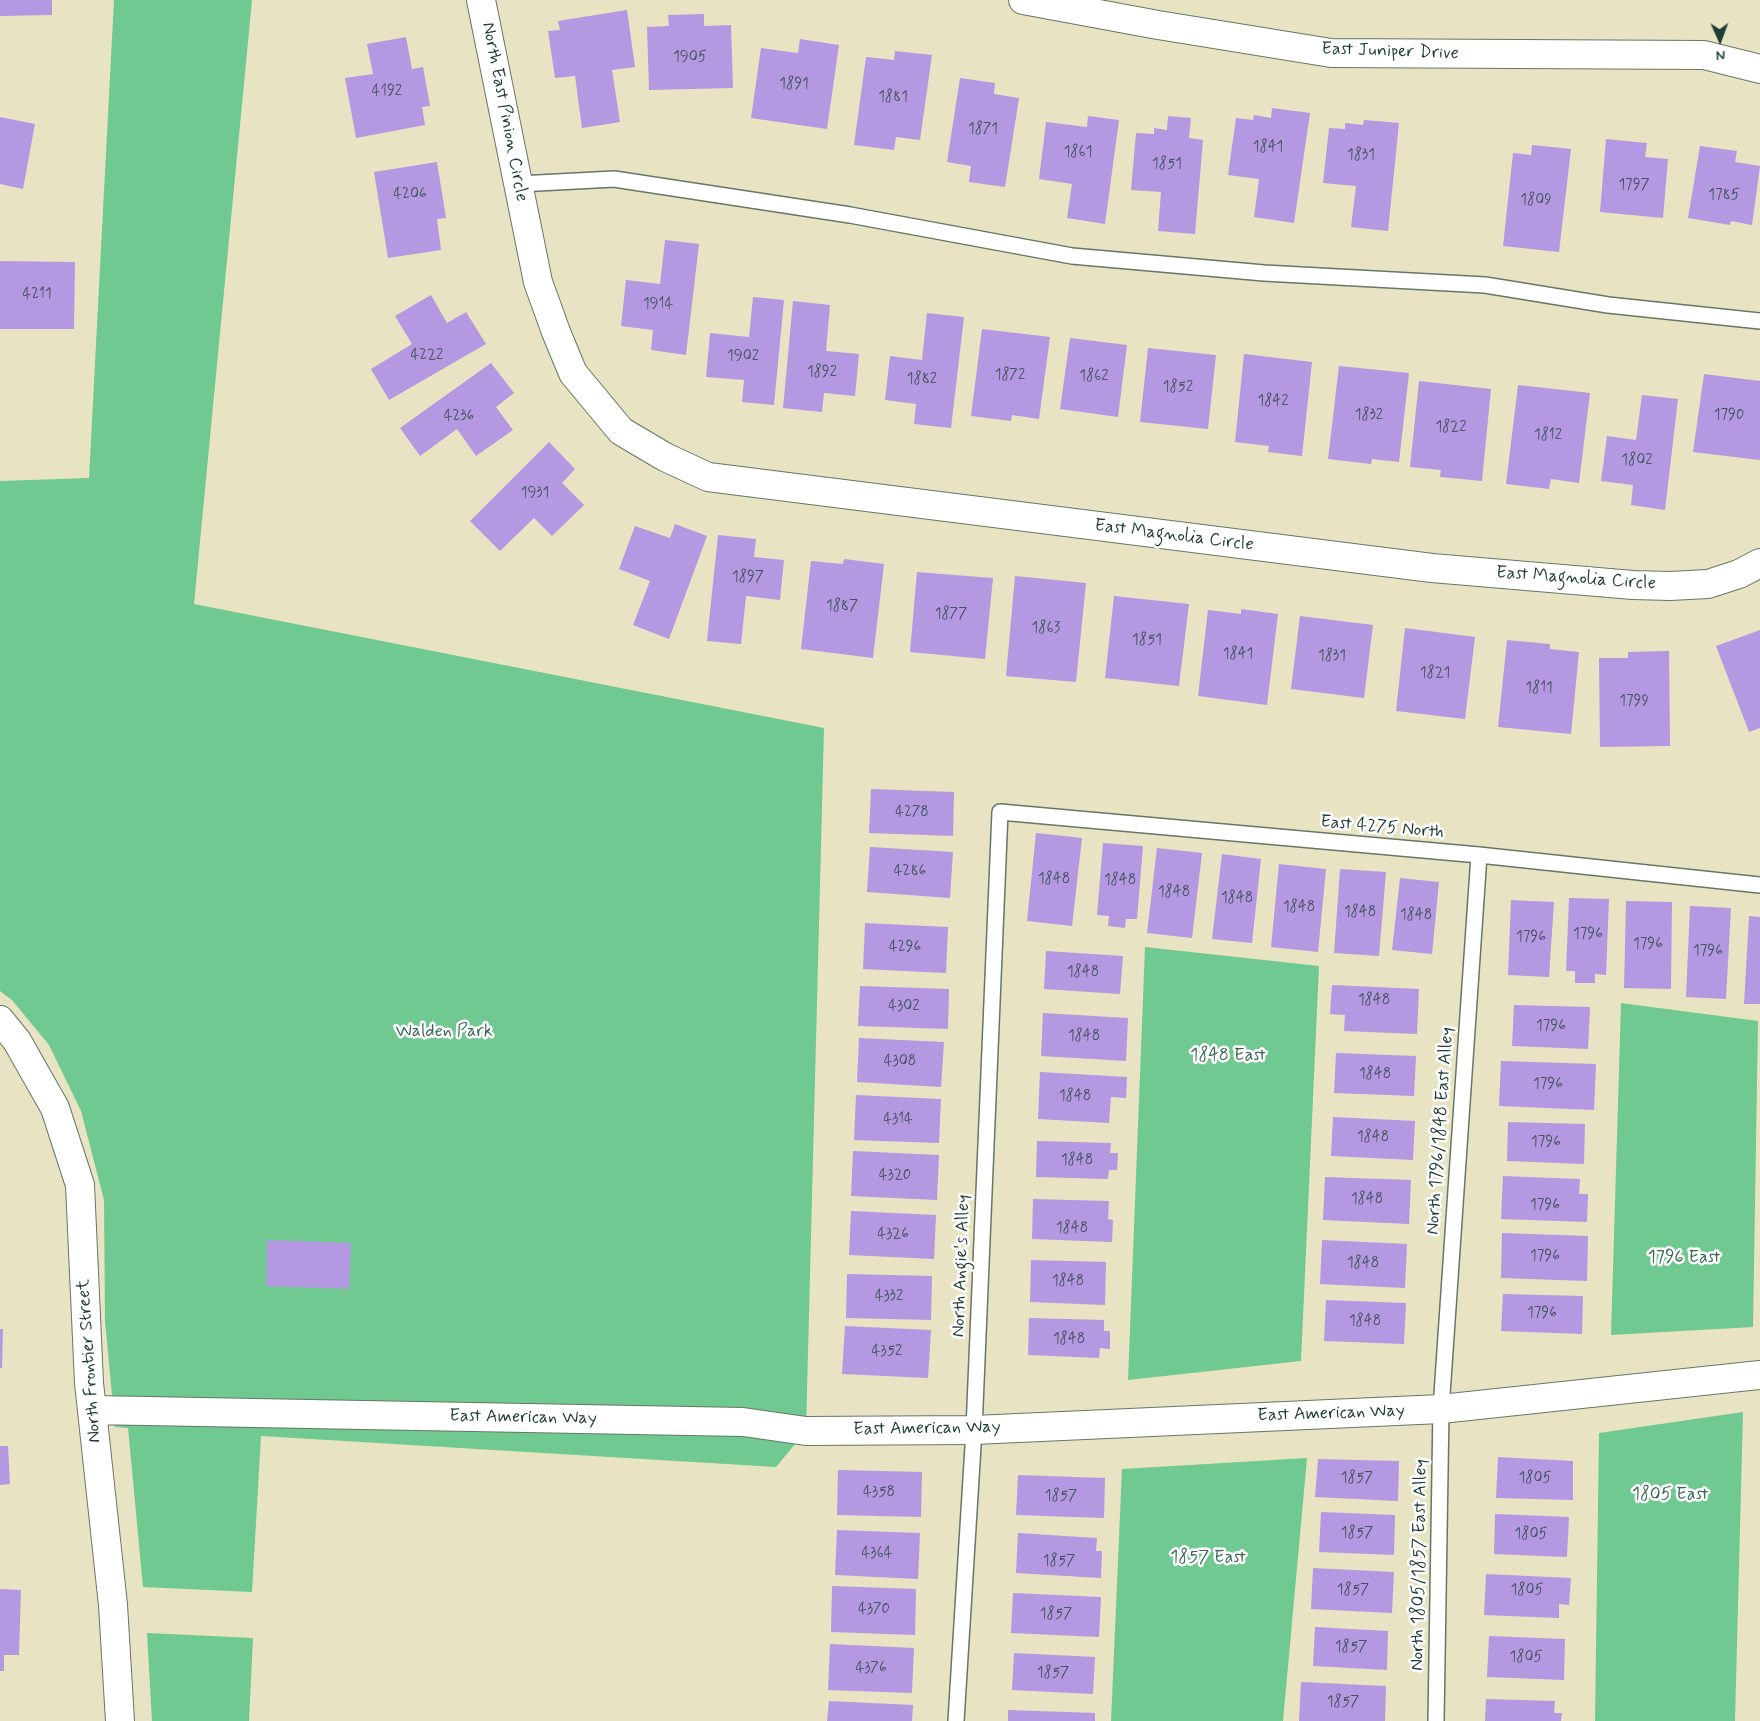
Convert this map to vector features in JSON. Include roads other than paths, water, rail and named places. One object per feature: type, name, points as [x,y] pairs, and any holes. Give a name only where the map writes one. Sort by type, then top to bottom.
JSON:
[{"type":"street","name":"North East Pinion Circle","points":[[481,0],[538,282],[573,373],[604,412]]},
{"type":"street","name":"East Juniper Drive","points":[[1023,0],[1158,25],[1332,53],[1704,55],[1760,68]]},
{"type":"street","name":"East Magnolia Circle","points":[[604,412],[621,431],[665,457],[708,477],[1432,568],[1633,585],[1708,584],[1739,574],[1760,563]]},
{"type":"street","name":"North Frontier Street","points":[[0,1020],[17,1041],[55,1108],[80,1185],[92,1410],[113,1606],[120,1721]]},
{"type":"street","name":"East American Way","points":[[92,1410],[742,1422],[806,1431],[974,1430],[1441,1409],[1760,1375]]},
{"type":"lane","points":[[519,184],[614,179],[850,215],[1072,256],[1264,273],[1485,285],[1608,305],[1760,321]]},
{"type":"lane","name":"East 4275 North","points":[[1000,812],[1479,856],[1760,885]]},
{"type":"lane","name":"North Angie's Alley","points":[[956,1721],[974,1430],[1000,812]]},
{"type":"lane","name":"North 1796/1848 East Alley","points":[[1441,1409],[1479,856]]},
{"type":"lane","name":"North 1805/1857 East Alley","points":[[1436,1721],[1441,1409]]},
{"type":"park label","name":"Walden Park","points":[[444,1032]]},
{"type":"park label","name":"1848 East","points":[[1228,1056]]},
{"type":"park label","name":"1796 East","points":[[1684,1258]]},
{"type":"park label","name":"1805 East","points":[[1670,1495]]},
{"type":"park label","name":"1857 East","points":[[1208,1558]]}]
